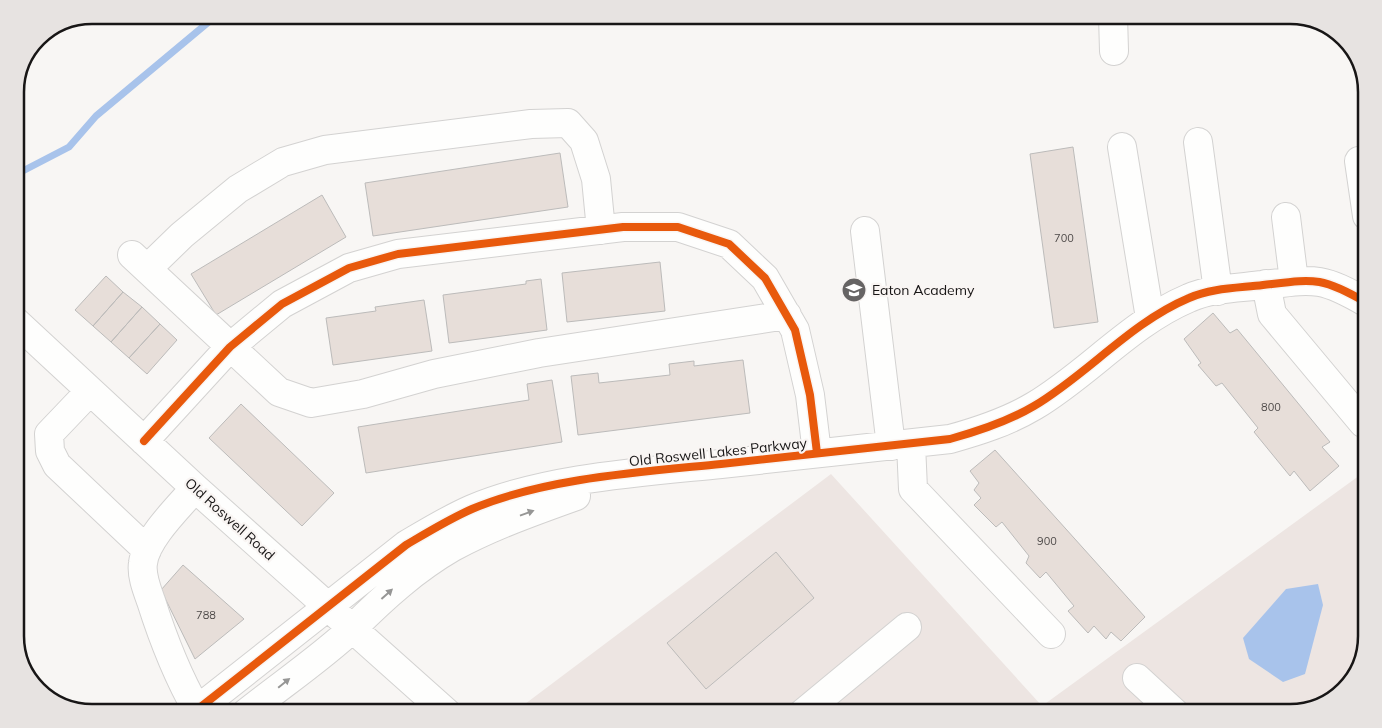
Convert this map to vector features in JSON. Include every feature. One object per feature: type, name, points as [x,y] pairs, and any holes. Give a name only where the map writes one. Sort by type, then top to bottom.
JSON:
[{"type":"street","points":[[1113,24],[1114,51]]},
{"type":"street","points":[[601,230],[596,179],[584,141],[568,123],[531,124],[325,150],[282,162],[238,189],[182,235],[140,262],[279,392],[312,403],[363,394],[434,374],[540,353],[787,315]]},
{"type":"street","points":[[1198,142],[1218,291]]},
{"type":"street","points":[[1122,147],[1150,318]]},
{"type":"street","points":[[1286,217],[1294,281]]},
{"type":"street","points":[[144,441],[230,347],[282,304],[349,268],[398,254],[623,227],[678,227],[729,244],[765,278],[795,330],[810,395],[817,454]]},
{"type":"street","points":[[865,231],[901,445],[914,489],[1051,634]]},
{"type":"street","name":"Old Roswell Lakes Parkway","points":[[204,704],[406,545],[439,525],[473,509],[549,487],[641,472],[950,440],[993,426],[1034,406],[1063,387],[1150,318],[1190,298],[1218,291],[1309,279],[1329,282],[1358,298]]},
{"type":"street","points":[[1266,284],[1272,314],[1358,417]]},
{"type":"street","name":"Old Roswell Road","points":[[24,329],[195,488],[437,704]]},
{"type":"street","points":[[90,391],[49,434],[50,451],[56,465],[148,550]]},
{"type":"street","name":"Old Roswell Lakes Parkway","points":[[257,704],[352,628],[392,589],[452,548],[516,518],[641,472]]},
{"type":"street","points":[[192,704],[165,645],[148,592],[143,564],[148,550],[166,522],[195,488]]},
{"type":"street","points":[[814,704],[907,628]]},
{"type":"street","points":[[1137,678],[1165,704]]},
{"type":"shaded area","points":[[831,474],[1040,704],[525,704]]},
{"type":"shaded area","points":[[1358,477],[1358,645],[1347,674],[1328,693],[1312,701],[1299,704],[1045,704]]},
{"type":"water","points":[[1318,584],[1323,605],[1305,674],[1283,682],[1249,659],[1243,638],[1286,589]]},
{"type":"building","points":[[1073,147],[1098,322],[1054,328],[1030,154]]},
{"type":"building","points":[[560,153],[568,207],[373,236],[365,183]]},
{"type":"building","points":[[322,195],[346,237],[216,315],[191,274]]},
{"type":"building","points":[[660,262],[665,311],[567,322],[562,273]]},
{"type":"building","points":[[106,276],[123,292],[93,326],[75,310]]},
{"type":"building","points":[[541,279],[547,330],[449,343],[443,295],[526,284],[526,281]]},
{"type":"building","points":[[123,292],[142,307],[111,342],[93,326]]},
{"type":"building","points":[[424,300],[432,351],[333,365],[326,318],[376,311],[375,307]]},
{"type":"building","points":[[142,307],[160,324],[129,358],[111,342]]},
{"type":"building","points":[[1213,313],[1230,333],[1237,329],[1330,442],[1322,447],[1339,466],[1310,491],[1294,471],[1290,476],[1254,432],[1258,428],[1222,383],[1216,386],[1198,365],[1201,363],[1184,339]]},
{"type":"building","points":[[160,324],[177,340],[147,374],[129,358]]},
{"type":"building","points":[[743,360],[750,413],[578,435],[571,376],[598,373],[599,383],[670,375],[669,364],[694,361],[694,366]]},
{"type":"building","points":[[552,380],[562,442],[366,473],[358,427],[529,400],[527,384]]},
{"type":"building","points":[[241,404],[334,493],[302,526],[209,438]]},
{"type":"building","points":[[995,450],[1145,617],[1121,641],[1111,632],[1106,639],[1094,626],[1088,633],[1068,611],[1074,606],[1046,572],[1040,578],[1026,563],[1029,556],[1002,522],[996,527],[974,505],[981,498],[974,490],[979,483],[970,471]]},
{"type":"building","points":[[776,552],[814,598],[706,689],[667,643]]},
{"type":"building","points":[[183,565],[244,619],[195,659],[161,590]]},
{"type":"waterway","points":[[24,170],[69,147],[96,116],[206,24]]},
{"type":"cycle path","points":[[144,441],[230,347],[282,304],[349,268],[398,254],[623,227],[678,227],[729,244],[765,278],[795,330],[810,395],[817,453]]},
{"type":"cycle path","points":[[204,704],[406,545],[463,513],[500,498],[562,483],[594,478],[950,439],[982,429],[1024,412],[1073,379],[1147,321],[1189,298],[1206,292],[1306,281],[1327,284],[1358,298]]},
{"type":"place","name":"Eaton Academy","points":[[854,290]]}]
